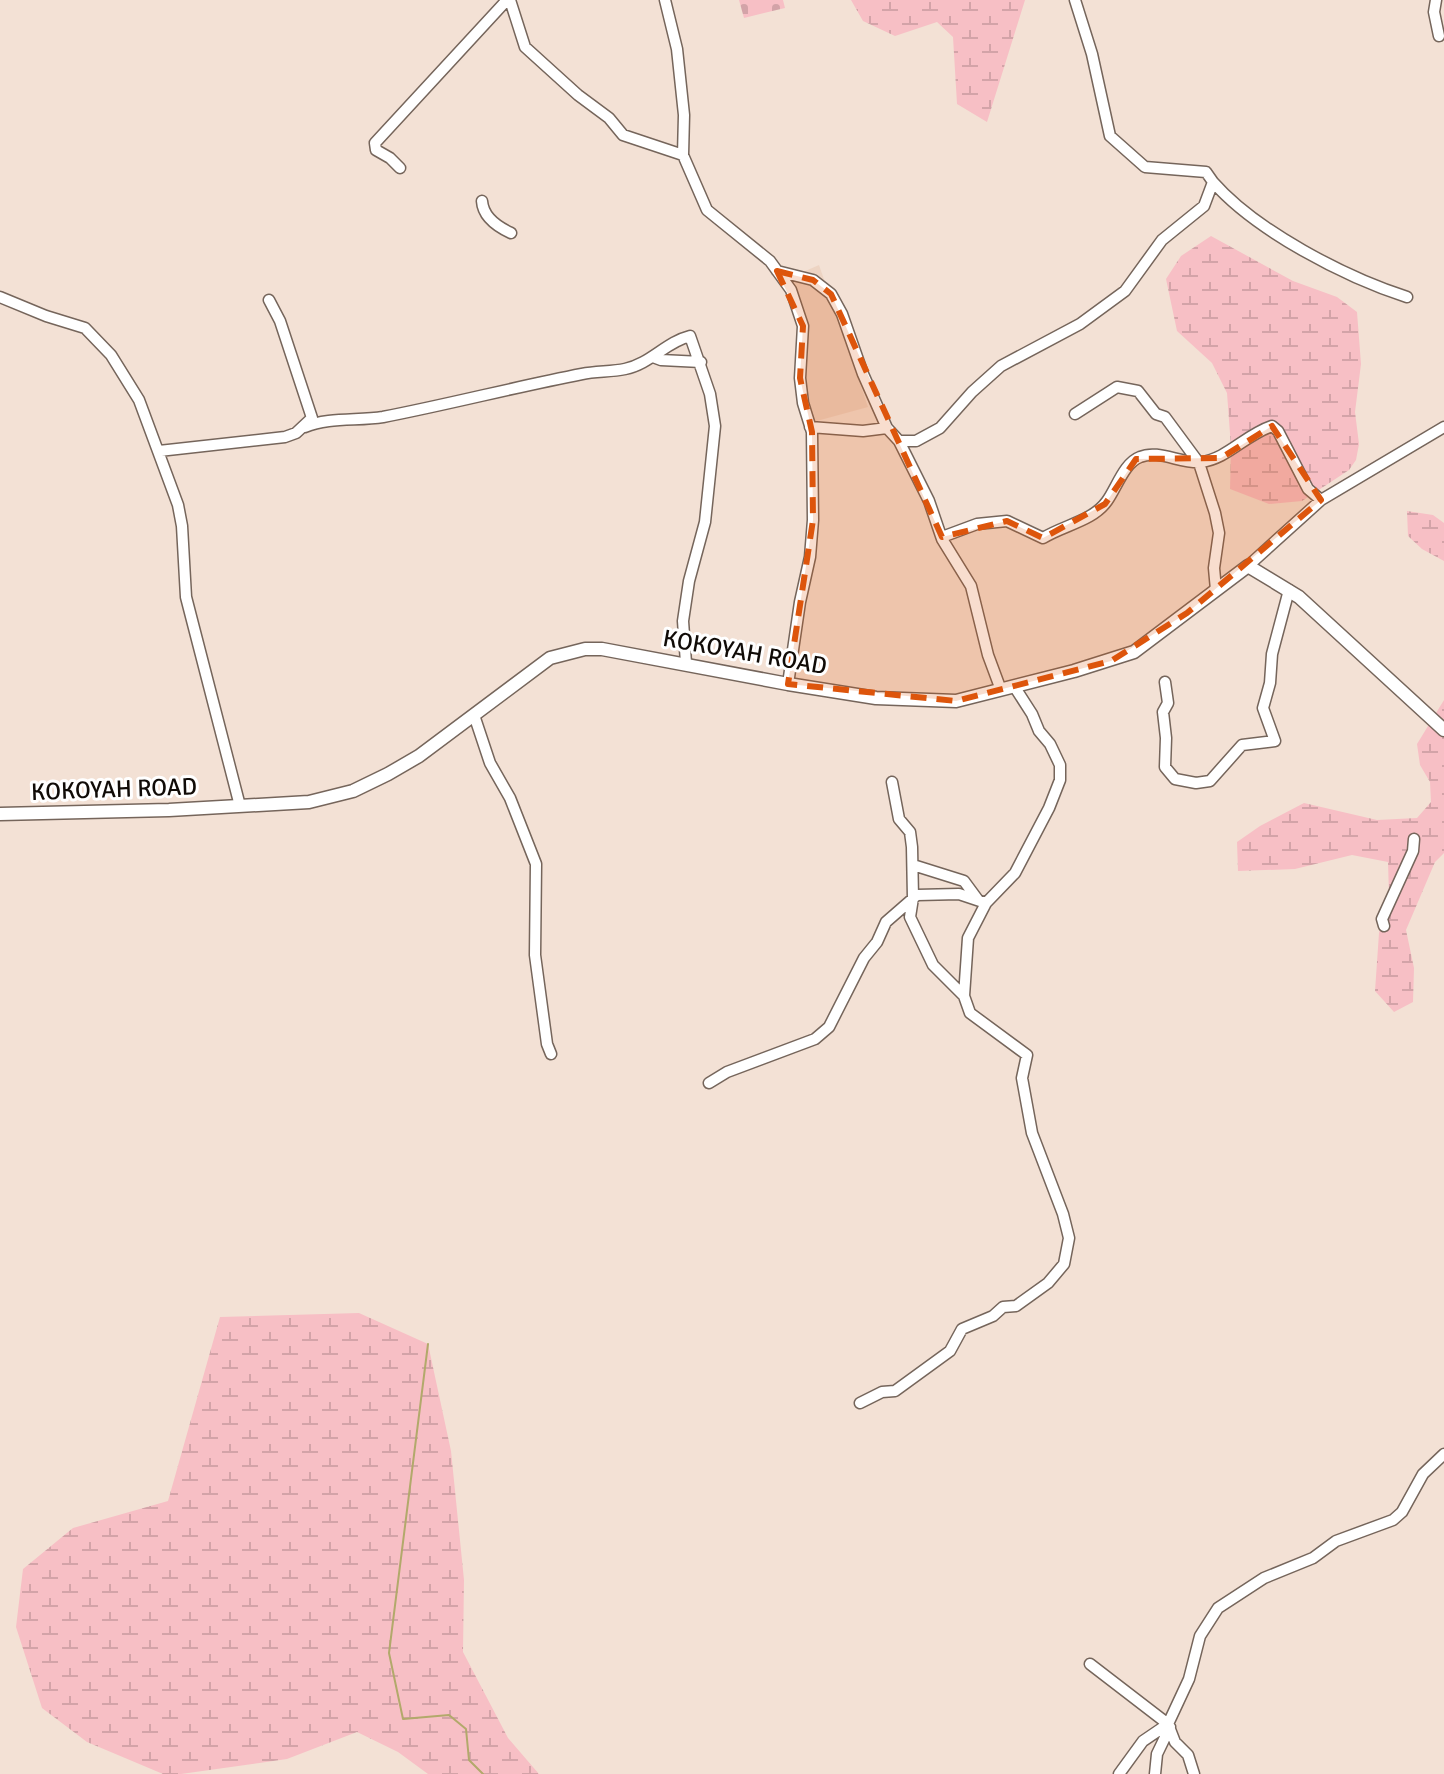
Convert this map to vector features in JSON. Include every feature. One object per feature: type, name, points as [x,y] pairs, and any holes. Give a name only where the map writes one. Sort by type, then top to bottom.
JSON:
[{"type":"main road","name":"KOKOYAH ROAD","points":[[0,814],[309,802],[353,791],[419,756],[550,658],[585,649],[686,663],[876,698],[956,701],[1092,667],[1134,652],[1248,566]]},
{"type":"main road","points":[[1248,566],[1289,590],[1444,730]]},
{"type":"street","points":[[400,168],[376,150],[375,143],[508,0],[525,47],[578,95],[609,118],[623,135],[683,155]]},
{"type":"street","points":[[665,0],[677,49],[684,115],[683,155],[707,210],[770,261],[791,290],[803,326],[800,378],[814,455],[810,557],[788,684]]},
{"type":"street","points":[[1075,0],[1097,71],[1110,136],[1145,167],[1206,172],[1232,203],[1292,243],[1379,288],[1407,297]]},
{"type":"street","points":[[1436,0],[1434,12],[1439,36]]},
{"type":"street","points":[[899,441],[916,441],[940,428],[972,392],[1001,366],[1080,324],[1125,291],[1162,240],[1204,206],[1213,182]]},
{"type":"street","points":[[482,201],[482,207],[498,227],[511,233]]},
{"type":"street","points":[[777,271],[813,280],[831,294],[842,314],[863,374],[887,428],[899,441],[929,501],[942,537],[971,586],[988,655],[1060,765],[1060,780],[1049,808],[1015,873],[982,902],[968,938],[964,996]]},
{"type":"street","points":[[0,297],[85,328],[100,341],[139,400],[178,505],[186,597],[240,806]]},
{"type":"street","points":[[269,300],[280,321],[312,418],[305,427]]},
{"type":"street","points":[[159,451],[285,437],[318,421],[359,421],[584,374],[628,369],[653,357],[674,340],[690,336],[710,394],[715,426],[705,522],[689,581],[683,621],[686,663]]},
{"type":"street","points":[[653,357],[701,362]]},
{"type":"street","points":[[1075,414],[1117,387],[1138,391],[1156,414],[1165,417],[1199,463],[1219,533],[1214,568],[1216,590]]},
{"type":"street","points":[[942,537],[977,524],[1007,521],[1043,538],[1090,517],[1105,504],[1136,459],[1159,455],[1199,463],[1221,458],[1240,442],[1272,426],[1278,431],[1308,489],[1321,500]]},
{"type":"street","points":[[810,427],[863,431],[887,428]]},
{"type":"street","name":"KOKOYAH ROAD","points":[[1248,566],[1321,500],[1444,427]]},
{"type":"street","points":[[1165,682],[1168,703],[1163,712],[1165,767],[1175,779],[1196,783],[1210,781],[1242,745],[1275,741],[1263,708],[1270,683],[1272,654],[1289,590]]},
{"type":"street","points":[[474,715],[490,763],[510,798],[536,864],[535,955],[551,1054]]},
{"type":"street","points":[[860,1403],[882,1392],[895,1391],[950,1351],[962,1329],[993,1316],[1003,1307],[1016,1306],[1048,1283],[1064,1264],[1069,1238],[1032,1133],[1022,1078],[1027,1055],[970,1013],[964,996],[927,956],[910,917],[913,865],[910,832],[899,819],[892,782]]},
{"type":"street","points":[[1384,926],[1382,919],[1413,851],[1414,839]]},
{"type":"street","points":[[913,865],[964,881],[982,902]]},
{"type":"street","points":[[709,1083],[727,1072],[815,1039],[829,1027],[886,922],[917,895],[959,894],[982,902]]},
{"type":"street","points":[[1155,1774],[1157,1754],[1189,1679],[1200,1636],[1218,1608],[1264,1578],[1313,1558],[1336,1541],[1393,1520],[1402,1512],[1423,1474],[1444,1454]]},
{"type":"street","points":[[1090,1664],[1169,1726],[1175,1742],[1188,1755],[1194,1774]]},
{"type":"street","points":[[1119,1774],[1143,1741],[1169,1726]]},
{"type":"highlighted area","points":[[777,271],[813,280],[831,294],[942,537],[1007,521],[1043,538],[1105,504],[1136,459],[1221,458],[1272,426],[1321,500],[1187,613],[1111,661],[956,701],[788,684],[813,520],[812,432],[800,378],[803,326]]},
{"type":"shaded area","points":[[819,265],[868,407],[813,422],[797,362],[805,322],[787,279]]},
{"type":"green space","points":[[739,0],[783,0],[785,8],[744,18]]},
{"type":"green space","points":[[851,0],[1025,0],[987,122],[957,104],[953,37],[937,22],[895,36],[863,21]]},
{"type":"green space","points":[[1211,236],[1293,281],[1337,297],[1357,312],[1361,364],[1355,412],[1359,444],[1356,460],[1349,470],[1302,501],[1269,504],[1230,489],[1227,393],[1212,363],[1177,331],[1166,279],[1181,256]]},
{"type":"green space","points":[[1407,511],[1433,515],[1444,523],[1444,561],[1422,549],[1408,536]]},
{"type":"green space","points":[[1444,700],[1444,853],[1435,862],[1406,930],[1414,968],[1413,1002],[1394,1012],[1375,991],[1379,933],[1389,895],[1388,862],[1352,855],[1295,869],[1238,871],[1237,842],[1304,803],[1377,820],[1417,818],[1431,802],[1430,782],[1420,765],[1417,744]]},
{"type":"green space","points":[[359,1313],[428,1344],[451,1451],[464,1580],[463,1652],[508,1738],[539,1774],[428,1774],[398,1752],[357,1732],[287,1759],[181,1774],[163,1774],[87,1742],[42,1708],[16,1627],[23,1569],[73,1528],[168,1501],[220,1317]]},
{"type":"waterway","points":[[428,1344],[389,1653],[403,1719],[449,1715],[466,1729],[469,1760],[483,1774]]}]
